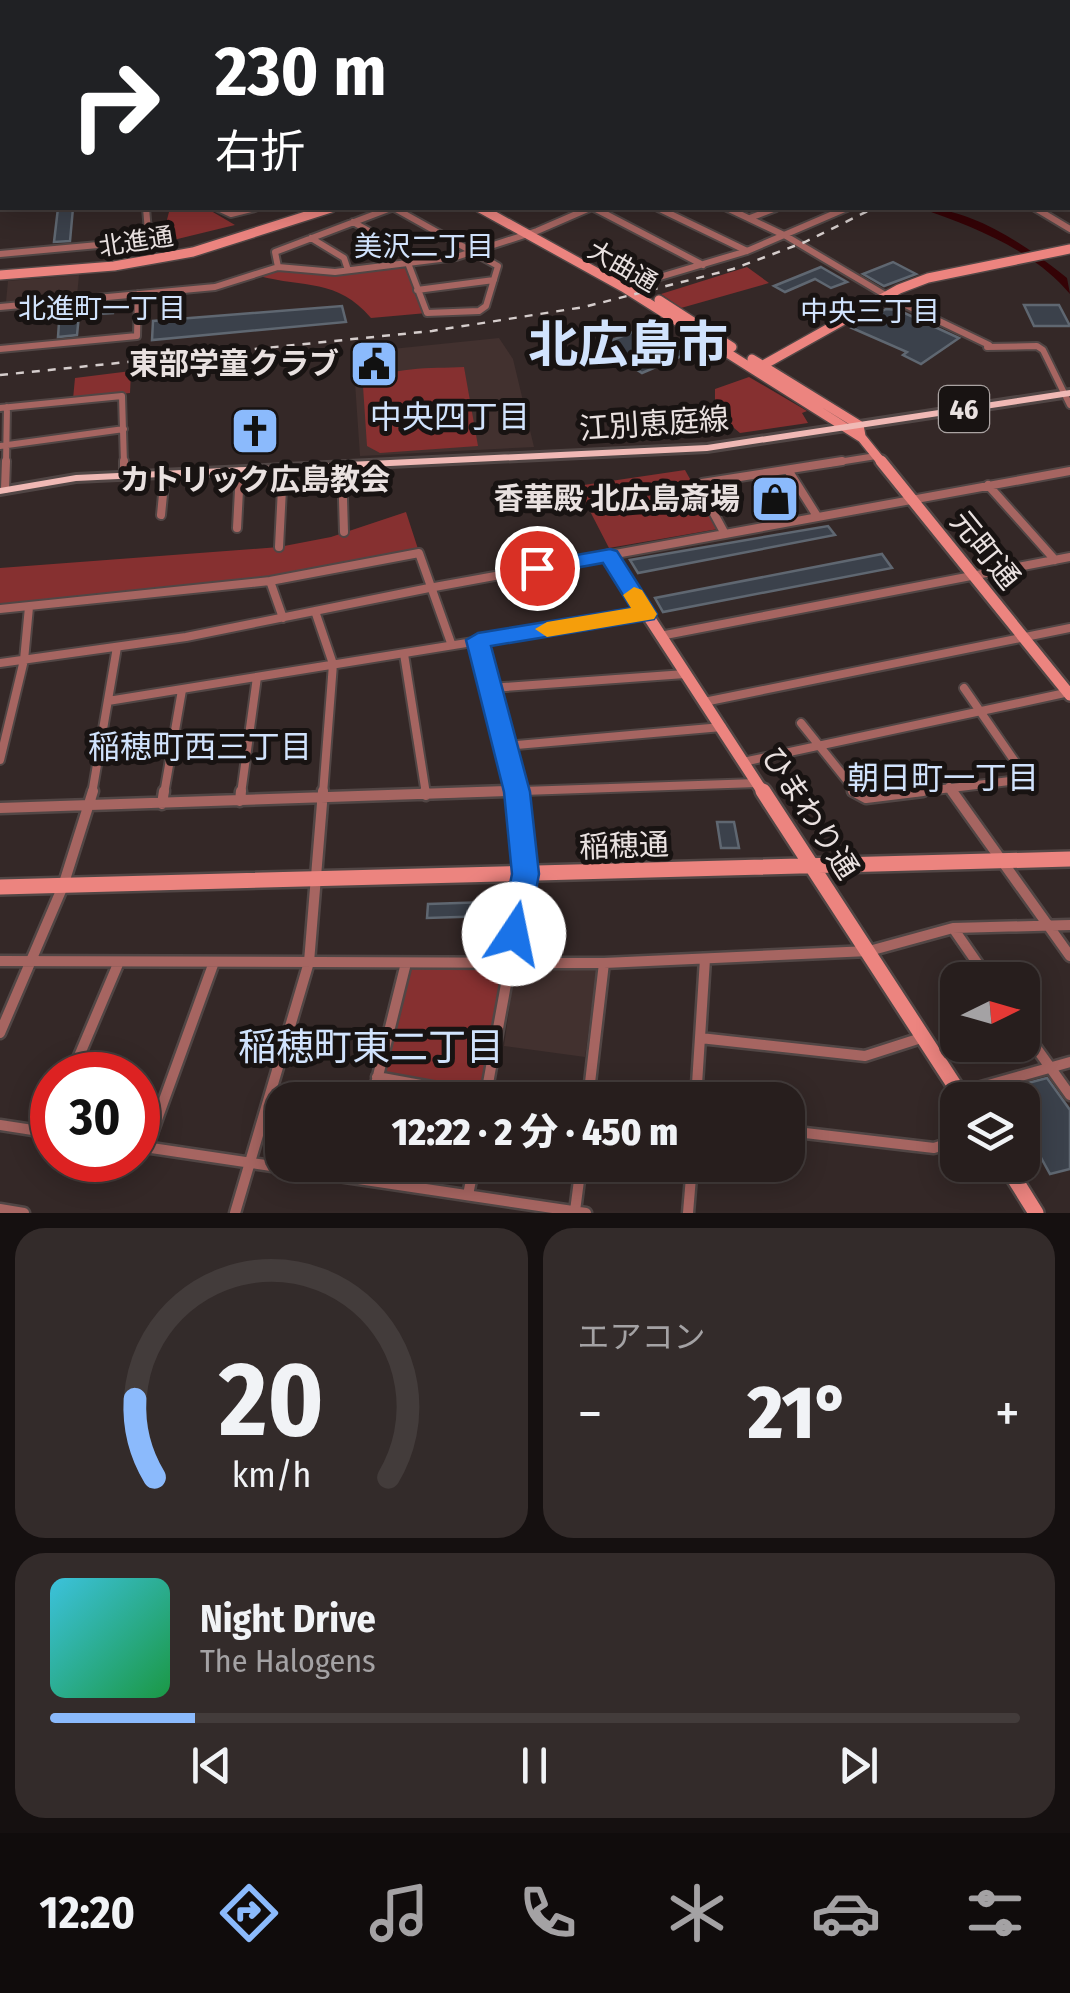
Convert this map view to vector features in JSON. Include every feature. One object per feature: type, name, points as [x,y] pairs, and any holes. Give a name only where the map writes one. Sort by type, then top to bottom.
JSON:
[{"type":"main road","name":"江別恵庭線","points":[[3,490],[76,478],[707,448],[845,427],[860,432],[1068,397]]},
{"type":"street","points":[[0,254],[126,241],[148,232],[146,210]]},
{"type":"street","points":[[222,210],[231,214],[247,210]]},
{"type":"street","name":"北進通","points":[[0,272],[162,252],[230,236],[306,210]]},
{"type":"street","name":"北進通","points":[[0,272],[114,266],[193,252],[326,210]]},
{"type":"street","points":[[278,267],[275,252],[386,210]]},
{"type":"street","points":[[353,222],[402,250],[426,313],[479,311],[486,306],[498,266],[396,210]]},
{"type":"street","name":"大曲通","points":[[484,210],[634,285],[845,427]]},
{"type":"street","name":"大曲通","points":[[497,210],[860,432]]},
{"type":"street","points":[[0,307],[215,287],[278,267],[348,270],[474,253],[587,210]]},
{"type":"street","points":[[596,210],[703,265]]},
{"type":"street","points":[[662,210],[746,252]]},
{"type":"street","points":[[732,210],[786,236],[887,296],[988,346],[1041,348],[1068,397]]},
{"type":"street","points":[[750,218],[771,210]]},
{"type":"street","points":[[634,285],[746,252],[843,210]]},
{"type":"street","points":[[1038,210],[1070,228]]},
{"type":"street","points":[[311,238],[344,258],[348,270]]},
{"type":"street","points":[[758,368],[887,296],[928,278],[1070,249]]},
{"type":"street","points":[[417,290],[494,280]]},
{"type":"street","points":[[0,349],[137,336],[138,294]]},
{"type":"street","points":[[3,490],[3,407],[122,396],[124,476]]},
{"type":"street","points":[[3,445],[124,430]]},
{"type":"street","name":"元町通","points":[[860,432],[1069,693]]},
{"type":"street","points":[[726,534],[700,488],[702,483],[876,456]]},
{"type":"street","points":[[342,466],[344,532]]},
{"type":"street","points":[[279,546],[283,469]]},
{"type":"street","points":[[788,470],[817,516]]},
{"type":"street","points":[[236,528],[240,471]]},
{"type":"street","points":[[0,664],[282,618],[1070,471]]},
{"type":"street","points":[[161,516],[165,474]]},
{"type":"street","points":[[988,485],[1054,560]]},
{"type":"street","points":[[0,609],[270,581],[419,552],[451,644]]},
{"type":"street","name":"ひまわり通","points":[[610,556],[952,1082]]},
{"type":"street","points":[[660,636],[1070,557]]},
{"type":"street","points":[[270,581],[282,618]]},
{"type":"street","points":[[0,760],[24,660],[29,607]]},
{"type":"street","points":[[235,1213],[308,962],[333,664],[315,611]]},
{"type":"street","points":[[108,701],[646,614]]},
{"type":"street","points":[[704,702],[1070,628]]},
{"type":"street","points":[[478,640],[517,792],[526,874],[489,1082]]},
{"type":"street","points":[[0,1033],[63,886],[90,806],[117,647]]},
{"type":"street","points":[[404,654],[426,795]]},
{"type":"street","points":[[491,688],[686,674]]},
{"type":"street","points":[[240,801],[256,676]]},
{"type":"street","points":[[802,723],[854,792],[866,798],[1027,779],[964,688]]},
{"type":"street","points":[[162,804],[182,690]]},
{"type":"street","points":[[743,762],[1069,693]]},
{"type":"street","points":[[505,746],[722,727]]},
{"type":"street","points":[[0,808],[758,784]]},
{"type":"street","points":[[948,788],[1070,956]]},
{"type":"street","name":"稲穂通","points":[[0,887],[1070,859]]},
{"type":"street","points":[[0,961],[604,963],[869,951],[953,928],[1070,924]]},
{"type":"street","points":[[953,928],[977,962]]},
{"type":"street","points":[[697,1082],[705,959]]},
{"type":"street","points":[[160,1101],[214,962]]},
{"type":"street","points":[[376,1082],[406,963]]},
{"type":"street","points":[[590,1082],[604,963]]},
{"type":"street","points":[[81,1052],[118,964]]},
{"type":"street","points":[[700,1038],[864,1056],[924,1037]]},
{"type":"street","points":[[1040,1053],[1070,1096]]},
{"type":"street","points":[[1006,1082],[1070,1062]]},
{"type":"street","points":[[377,1077],[403,1082]]},
{"type":"street","points":[[0,1125],[30,1130]]},
{"type":"street","points":[[805,1133],[940,1146]]},
{"type":"street","points":[[160,1150],[265,1165]]},
{"type":"street","points":[[380,1182],[580,1212],[580,1182]]},
{"type":"street","points":[[468,1196],[471,1182]]},
{"type":"street","points":[[688,1213],[691,1182]]},
{"type":"street","points":[[1017,1182],[1036,1213]]},
{"type":"street","points":[[0,1209],[24,1213]]},
{"type":"shaded area","points":[[169,210],[209,210],[235,225],[161,243]]},
{"type":"shaded area","points":[[925,210],[960,214],[998,231],[1067,278],[1070,294],[1038,264],[981,232]]},
{"type":"shaded area","points":[[406,263],[427,313],[371,318],[332,290],[259,276],[278,267],[335,272]]},
{"type":"shaded area","points":[[747,267],[769,283],[681,308],[661,294]]},
{"type":"shaded area","points":[[79,275],[77,296],[6,302],[8,281]]},
{"type":"shaded area","points":[[499,338],[513,359],[534,447],[360,456],[353,353]]},
{"type":"shaded area","points":[[464,367],[478,446],[380,453],[367,446],[363,386],[398,371]]},
{"type":"shaded area","points":[[131,371],[130,393],[73,399],[75,378]]},
{"type":"shaded area","points":[[749,377],[807,411],[802,413],[808,423],[740,433],[715,412],[715,389]]},
{"type":"shaded area","points":[[685,470],[718,529],[609,548],[577,486]]},
{"type":"shaded area","points":[[406,512],[419,552],[270,581],[0,609],[0,568],[279,547],[331,537]]},
{"type":"shaded area","points":[[406,963],[509,963],[489,1082],[404,1082],[377,1077]]},
{"type":"shaded area","points":[[515,968],[597,968],[585,1057],[504,1046]]},
{"type":"building","points":[[58,210],[73,210],[70,241],[54,242]]},
{"type":"building","points":[[893,262],[916,274],[884,286],[863,274]]},
{"type":"building","points":[[821,267],[847,282],[831,288],[815,279],[785,292],[774,286]]},
{"type":"building","points":[[114,304],[113,313],[79,315],[77,335],[58,337],[60,308]]},
{"type":"building","points":[[1024,305],[1059,305],[1070,326],[1034,326]]},
{"type":"building","points":[[342,306],[346,322],[152,340],[153,321]]},
{"type":"building","points":[[886,309],[898,310],[959,338],[921,364],[903,355],[907,352],[852,328]]},
{"type":"building","points":[[649,326],[691,352],[642,373],[599,345]]},
{"type":"building","points":[[828,526],[835,535],[638,573],[630,560]]},
{"type":"building","points":[[882,554],[892,568],[663,612],[655,598]]},
{"type":"building","points":[[717,822],[734,822],[739,848],[721,848]]},
{"type":"building","points":[[489,902],[490,916],[427,918],[428,904]]},
{"type":"building","points":[[1047,1078],[1070,1110],[1070,1169],[1050,1174],[1040,1156],[1040,1082],[1032,1082]]},
{"type":"railway","points":[[0,375],[432,331],[584,307],[733,269],[805,242],[870,210]]},
{"type":"slow traffic","points":[[547,629],[646,614],[634,595]]},
{"type":"place","name":"東部学童クラブ","points":[[374,364]]},
{"type":"place","name":"カトリック広島教会","points":[[255,431]]},
{"type":"place","name":"香華殿 北広島斎場","points":[[775,499]]},
{"type":"district","name":"美沢二丁目","points":[[424,246]]},
{"type":"district","name":"北進町一丁目","points":[[102,308]]},
{"type":"district","name":"中央三丁目","points":[[870,311]]},
{"type":"district","name":"北広島市","points":[[628,344]]},
{"type":"district","name":"中央四丁目","points":[[450,417]]},
{"type":"district","name":"稲穂町西三丁目","points":[[200,747]]},
{"type":"district","name":"朝日町一丁目","points":[[943,778]]},
{"type":"district","name":"稲穂町東二丁目","points":[[371,1047]]},
{"type":"route","points":[[514,934],[526,874],[517,792],[478,640],[646,614],[610,556],[537,568]]}]
